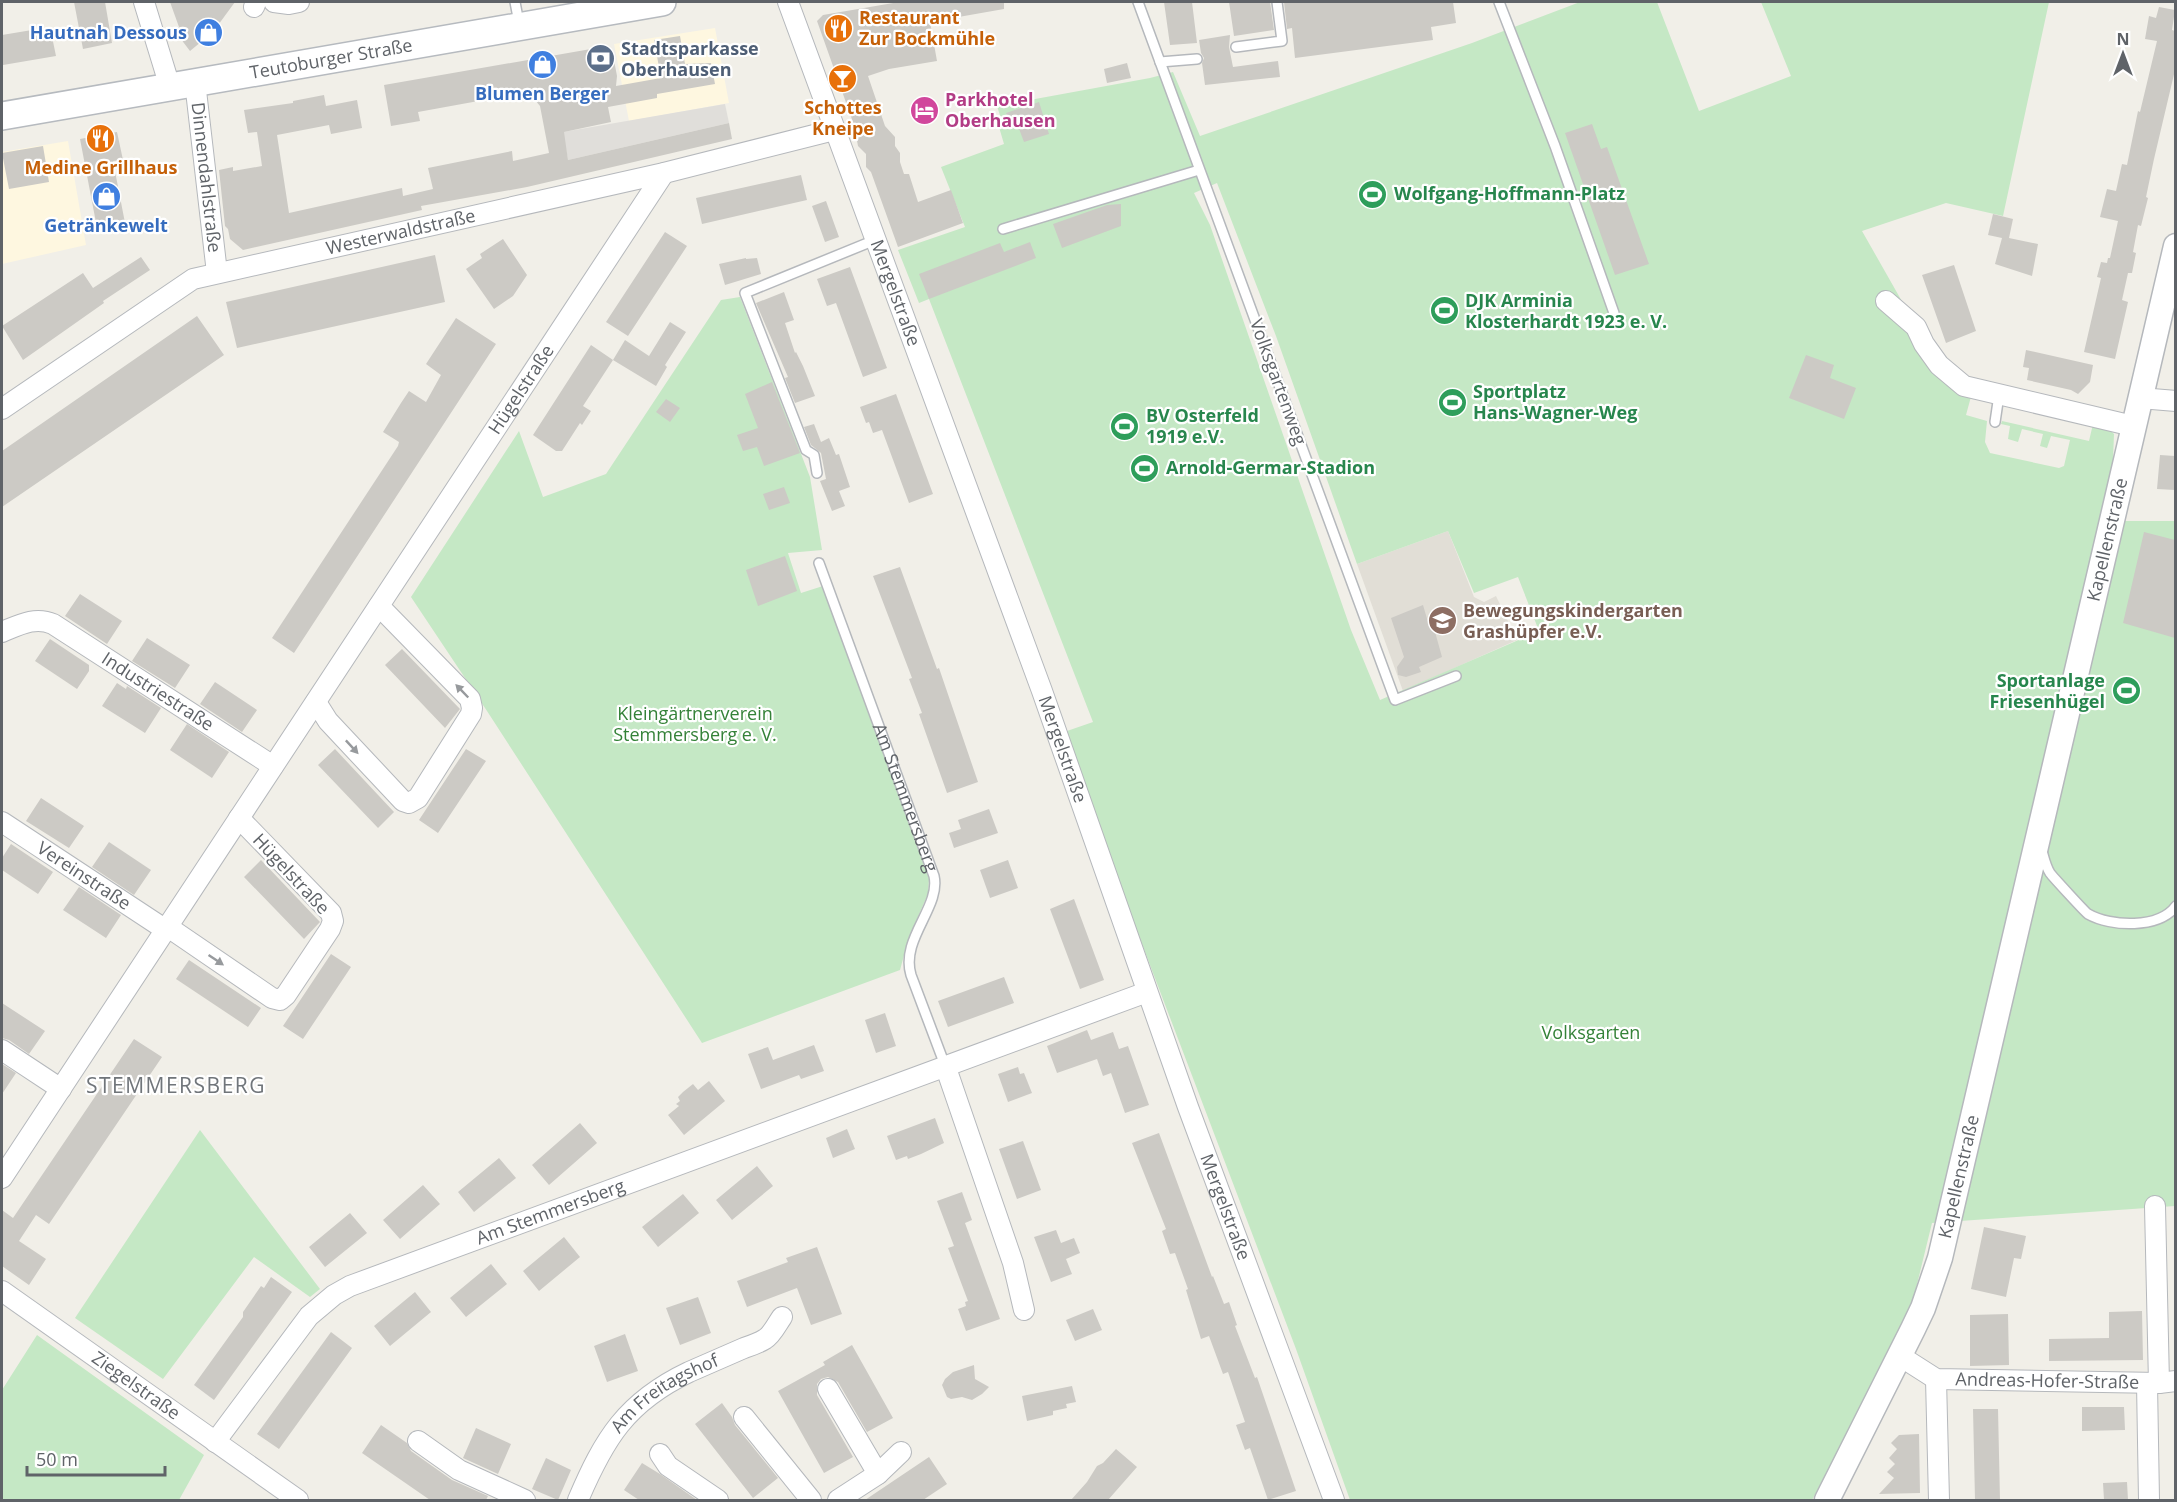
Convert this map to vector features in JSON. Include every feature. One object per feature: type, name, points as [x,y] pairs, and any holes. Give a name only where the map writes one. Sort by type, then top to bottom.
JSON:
[{"type":"main road","name":"Teutoburger Straße","points":[[2,116],[182,84],[517,14],[662,2]]},
{"type":"street","name":"Dinnendahlstraße","points":[[144,2],[182,84],[217,273]]},
{"type":"street","points":[[274,2],[289,4],[299,2]]},
{"type":"street","name":"Mergelstraße","points":[[788,2],[1042,691],[1148,992],[1334,1500]]},
{"type":"street","name":"Westerwaldstraße","points":[[2,409],[193,279],[664,173],[834,130]]},
{"type":"street","name":"Hügelstraße","points":[[2,1178],[664,173]]},
{"type":"street","name":"Kapellenstraße","points":[[1827,1500],[1923,1308],[1940,1258],[2175,246]]},
{"type":"street","points":[[1886,301],[1916,327],[1932,358],[1964,386],[2133,426]]},
{"type":"street","points":[[2140,398],[2175,401]]},
{"type":"street","points":[[316,702],[328,721],[403,801],[410,803],[418,798],[471,714],[472,708],[470,699],[379,606]]},
{"type":"street","name":"Industriestraße","points":[[2,632],[24,623],[43,619],[273,766]]},
{"type":"street","name":"Hügelstraße","points":[[167,928],[272,998],[280,1000],[286,995],[330,929],[333,921],[331,913],[239,818]]},
{"type":"street","name":"Vereinstraße","points":[[2,822],[167,928]]},
{"type":"street","name":"Am Stemmersberg","points":[[215,1442],[309,1316],[323,1303],[342,1291],[1148,992]]},
{"type":"street","points":[[2,1050],[61,1089]]},
{"type":"street","name":"Am Stemmersberg","points":[[945,1068],[1013,1263],[1024,1310]]},
{"type":"street","name":"Andreas-Hofer-Straße","points":[[1936,1379],[2161,1382],[2155,1206]]},
{"type":"street","name":"Ziegelstraße","points":[[2,1291],[298,1500]]},
{"type":"street","name":"Am Freitagshof","points":[[578,1500],[597,1457],[610,1436],[644,1399],[663,1385],[689,1372],[766,1339],[782,1317]]},
{"type":"street","points":[[1900,1356],[1936,1379],[1939,1500]]},
{"type":"street","points":[[2150,1500],[2161,1382]]},
{"type":"street","points":[[828,1389],[878,1474]]},
{"type":"street","points":[[744,1417],[811,1500]]},
{"type":"street","points":[[418,1441],[459,1470],[525,1500]]},
{"type":"street","points":[[838,1500],[878,1474],[901,1452]]},
{"type":"street","points":[[660,1454],[668,1466],[718,1500]]},
{"type":"lane","name":"Volksgartenweg","points":[[1138,2],[1395,700],[1456,676]]},
{"type":"lane","points":[[1236,47],[1282,41],[1276,2]]},
{"type":"lane","points":[[1499,2],[1555,146],[1614,313]]},
{"type":"lane","points":[[1160,62],[1197,58]]},
{"type":"lane","points":[[1003,229],[1199,170]]},
{"type":"lane","points":[[818,473],[814,455],[806,450],[746,293],[875,240]]},
{"type":"lane","points":[[1995,422],[1999,394]]},
{"type":"lane","name":"Am Stemmersberg","points":[[819,563],[934,876],[936,886],[916,934],[909,963],[945,1068]]},
{"type":"lane","name":"Kapellenstraße","points":[[2038,834],[2050,873],[2086,913],[2110,921],[2135,922],[2164,917],[2175,906]]},
{"type":"shaded area","points":[[715,28],[729,103],[629,121],[614,44]]},
{"type":"shaded area","points":[[725,104],[729,123],[568,160],[563,132]]},
{"type":"shaded area","points":[[68,141],[86,245],[2,264],[2,152]]},
{"type":"shaded area","name":"Bewegungskindergarten Grashüpfer e.V.","points":[[1448,531],[1474,597],[1484,602],[1496,596],[1517,640],[1403,691],[1357,564]]},
{"type":"green space","name":"Volksgarten","points":[[1580,2],[1657,2],[1699,111],[1791,76],[1761,2],[2049,2],[2003,216],[1946,203],[1862,231],[1916,326],[1967,379],[1975,382],[1966,415],[1987,421],[1985,442],[1990,453],[2059,468],[2064,466],[2070,440],[2051,436],[2047,448],[2040,446],[2043,434],[2022,429],[2018,442],[2008,439],[2010,426],[2001,424],[2002,421],[2089,441],[2093,424],[2108,428],[2114,434],[2112,485],[2115,521],[2175,521],[2175,1206],[1932,1223],[1909,1317],[1812,1500],[1350,1500],[1296,1349],[1115,873],[1067,731],[1093,722],[929,299],[919,303],[898,250],[965,227],[941,167],[1004,144],[999,127],[1003,125],[997,106],[1173,72],[1200,136],[1472,43]],"holes":[[[1217,183],[1276,336],[1357,564],[1448,531],[1474,593],[1518,577],[1539,631],[1380,700],[1351,630],[1210,225],[1194,193]]]},
{"type":"green space","name":"Kleingärtnerverein Stemmersberg e. V.","points":[[740,297],[810,477],[822,550],[788,553],[801,593],[823,586],[929,879],[928,894],[909,937],[900,970],[702,1043],[411,597],[519,431],[543,497],[606,474],[721,300]]},
{"type":"green space","points":[[200,1130],[320,1289],[310,1297],[254,1257],[163,1379],[75,1318]]},
{"type":"green space","points":[[37,1335],[204,1455],[179,1500],[2,1500],[2,1390]]},
{"type":"building","points":[[74,2],[105,2],[112,43],[83,49]]},
{"type":"building","points":[[170,2],[235,2],[213,32],[190,51],[174,30],[179,27]]},
{"type":"building","points":[[899,2],[1004,2],[1004,9],[930,22],[937,61],[889,69],[868,76],[885,126],[895,137],[895,146],[900,153],[904,174],[909,174],[918,202],[951,190],[963,223],[898,247],[871,172],[866,167],[866,154],[858,146],[854,125],[817,21],[823,15]]},
{"type":"building","points":[[1164,2],[1192,2],[1197,43],[1170,45]]},
{"type":"building","points":[[1229,2],[1270,2],[1274,30],[1234,36]]},
{"type":"building","points":[[1284,2],[1453,2],[1456,23],[1431,27],[1433,40],[1295,58],[1292,28],[1287,29]]},
{"type":"building","points":[[2159,7],[2175,10],[2172,30],[2175,31],[2175,70],[2154,159],[2146,197],[2148,198],[2141,226],[2138,225],[2132,273],[2128,273],[2122,300],[2128,302],[2115,359],[2084,352],[2101,278],[2097,277],[2101,262],[2107,263],[2110,258],[2118,221],[2100,217],[2107,189],[2116,191],[2122,164],[2127,165],[2138,111],[2140,112],[2157,41],[2145,39],[2149,16],[2156,18]]},
{"type":"building","points":[[50,27],[56,56],[3,65],[2,35]]},
{"type":"building","points":[[1230,35],[1229,47],[1233,67],[1278,61],[1280,77],[1205,85],[1202,63],[1204,58],[1199,40]]},
{"type":"building","points":[[680,36],[685,64],[711,63],[715,84],[657,94],[657,98],[608,107],[611,122],[564,132],[568,160],[729,123],[732,139],[527,187],[421,206],[422,210],[243,250],[230,239],[225,226],[219,170],[233,167],[233,171],[262,166],[257,132],[248,133],[244,110],[293,103],[293,101],[324,95],[326,106],[357,100],[362,128],[331,134],[329,125],[277,135],[289,213],[402,188],[403,196],[433,189],[428,168],[512,151],[513,161],[549,153],[540,106],[528,92],[418,112],[420,121],[391,126],[384,85],[608,46],[609,51],[612,50],[617,76],[616,86],[661,78],[654,40]]},
{"type":"building","points":[[1127,63],[1131,78],[1107,83],[1104,69]]},
{"type":"building","points":[[1039,102],[1049,134],[1024,142],[1018,126],[1012,128],[1006,113]]},
{"type":"building","points":[[1592,124],[1601,149],[1607,147],[1649,264],[1615,275],[1565,133]]},
{"type":"building","name":"Getränkewelt","points":[[117,132],[123,160],[113,161],[126,228],[98,233],[80,139]]},
{"type":"building","points":[[43,146],[49,182],[9,189],[2,153]]},
{"type":"building","points":[[801,175],[807,200],[702,224],[696,198]]},
{"type":"building","points":[[826,201],[839,237],[825,242],[812,206]]},
{"type":"building","points":[[1121,204],[1121,226],[1062,248],[1053,224],[1107,205]]},
{"type":"building","points":[[1993,214],[2013,219],[2009,238],[2038,244],[2032,276],[1995,264],[2002,238],[1988,235]]},
{"type":"building","points":[[665,232],[687,246],[628,336],[606,322]]},
{"type":"building","points":[[503,239],[527,275],[513,296],[494,309],[466,269],[482,258],[480,254]]},
{"type":"building","points":[[1030,242],[1036,258],[929,299],[919,274],[1000,243],[1004,252]]},
{"type":"building","points":[[435,255],[445,302],[237,348],[226,302]]},
{"type":"building","points":[[141,257],[150,270],[103,301],[104,303],[23,360],[2,326],[83,273],[93,288]]},
{"type":"building","points":[[757,258],[761,274],[725,285],[719,264]]},
{"type":"building","points":[[1954,265],[1976,331],[1946,343],[1922,275]]},
{"type":"building","points":[[850,267],[887,368],[863,377],[836,303],[827,306],[817,279]]},
{"type":"building","points":[[784,292],[794,320],[785,323],[795,353],[815,396],[795,403],[785,378],[788,377],[756,303]]},
{"type":"building","points":[[197,316],[224,355],[2,507],[2,451]]},
{"type":"building","points":[[456,318],[496,344],[294,653],[272,638],[398,446],[399,442],[383,432],[401,403],[409,391],[426,402],[441,375],[426,364]]},
{"type":"building","points":[[670,322],[686,332],[665,365],[667,367],[656,386],[613,360],[625,340],[649,356]]},
{"type":"building","points":[[591,345],[613,360],[583,406],[591,411],[582,425],[580,423],[562,451],[556,451],[533,435]]},
{"type":"building","points":[[2026,350],[2093,365],[2090,382],[2078,394],[2071,390],[2027,380],[2029,368],[2023,367]]},
{"type":"building","points":[[1806,355],[1834,365],[1830,378],[1856,388],[1844,419],[1789,398]]},
{"type":"building","points":[[772,382],[800,453],[764,466],[757,447],[743,451],[737,435],[758,428],[745,394]]},
{"type":"building","points":[[896,394],[933,494],[909,503],[882,430],[873,433],[860,407]]},
{"type":"building","points":[[666,399],[680,408],[670,422],[656,412]]},
{"type":"building","points":[[814,424],[821,442],[829,438],[836,455],[839,454],[850,487],[839,491],[845,506],[832,511],[820,481],[826,479],[821,453],[811,445],[804,427]]},
{"type":"building","points":[[2160,455],[2175,456],[2175,490],[2157,489]]},
{"type":"building","points":[[784,487],[790,503],[769,510],[763,494]]},
{"type":"building","points":[[2144,532],[2175,540],[2175,638],[2123,623]]},
{"type":"building","points":[[785,556],[797,591],[758,606],[746,570]]},
{"type":"building","points":[[900,567],[937,669],[939,668],[978,782],[947,793],[919,714],[922,713],[909,679],[912,678],[873,576]]},
{"type":"building","points":[[80,594],[122,621],[107,644],[65,616]]},
{"type":"building","points":[[1423,605],[1428,622],[1432,621],[1442,657],[1419,667],[1421,672],[1406,677],[1398,675],[1397,667],[1404,657],[1391,618]]},
{"type":"building","points":[[147,638],[190,665],[175,688],[132,661]]},
{"type":"building","points":[[50,639],[89,665],[89,671],[77,689],[35,661]]},
{"type":"building","points":[[402,649],[460,709],[445,728],[385,665]]},
{"type":"building","points":[[215,682],[257,710],[242,732],[200,704]]},
{"type":"building","points":[[117,683],[126,689],[127,686],[161,708],[145,733],[102,706]]},
{"type":"building","points":[[187,724],[229,752],[212,778],[170,750]]},
{"type":"building","points":[[335,749],[394,812],[378,828],[318,765]]},
{"type":"building","points":[[466,749],[486,761],[438,833],[419,820]]},
{"type":"building","points":[[41,798],[84,826],[69,848],[26,821]]},
{"type":"building","points":[[989,809],[998,833],[954,848],[949,833],[961,829],[958,820]]},
{"type":"building","points":[[109,842],[151,870],[134,895],[92,867]]},
{"type":"building","points":[[11,844],[53,872],[38,894],[2,870],[2,858]]},
{"type":"building","points":[[261,860],[320,922],[304,939],[244,877]]},
{"type":"building","points":[[1008,860],[1018,888],[990,898],[980,870]]},
{"type":"building","points":[[79,887],[121,915],[106,938],[63,910]]},
{"type":"building","points":[[1074,899],[1104,980],[1080,989],[1050,909]]},
{"type":"building","points":[[331,954],[351,967],[303,1039],[283,1026]]},
{"type":"building","points":[[189,960],[261,1008],[248,1027],[176,979]]},
{"type":"building","points":[[1004,977],[1014,1003],[948,1027],[938,1001]]},
{"type":"building","points":[[2,1003],[45,1031],[29,1054],[9,1040],[2,1038]]},
{"type":"building","points":[[885,1013],[896,1046],[876,1053],[865,1020]]},
{"type":"building","points":[[1087,1030],[1091,1040],[1113,1032],[1119,1049],[1128,1046],[1149,1105],[1125,1113],[1111,1073],[1103,1076],[1097,1059],[1057,1073],[1047,1046]]},
{"type":"building","points":[[134,1039],[162,1057],[49,1224],[36,1215],[19,1241],[46,1259],[29,1285],[2,1266],[2,1210],[13,1218]]},
{"type":"building","points":[[814,1045],[824,1071],[801,1079],[799,1075],[761,1089],[748,1054],[768,1047],[773,1060]]},
{"type":"building","points":[[2,1064],[16,1073],[2,1094]]},
{"type":"building","points":[[1018,1067],[1020,1074],[1024,1073],[1032,1093],[1008,1102],[998,1074]]},
{"type":"building","points":[[709,1081],[725,1101],[684,1135],[668,1115],[679,1106],[676,1104],[680,1101],[678,1097],[683,1092],[693,1084],[698,1090]]},
{"type":"building","points":[[935,1118],[944,1143],[908,1159],[907,1156],[896,1160],[887,1136]]},
{"type":"building","points":[[580,1123],[597,1143],[549,1185],[532,1165]]},
{"type":"building","points":[[847,1129],[855,1149],[833,1158],[826,1138]]},
{"type":"building","points":[[1159,1133],[1212,1277],[1224,1304],[1229,1302],[1237,1325],[1235,1326],[1255,1378],[1257,1377],[1296,1491],[1268,1500],[1250,1448],[1245,1450],[1236,1425],[1245,1422],[1228,1372],[1223,1374],[1209,1336],[1201,1339],[1186,1290],[1188,1289],[1175,1253],[1170,1254],[1162,1231],[1166,1229],[1132,1143]]},
{"type":"building","points":[[1023,1141],[1041,1190],[1017,1199],[999,1149]]},
{"type":"building","points":[[499,1158],[516,1178],[474,1212],[458,1192]]},
{"type":"building","points":[[757,1166],[773,1186],[732,1220],[716,1200]]},
{"type":"building","points":[[423,1185],[440,1204],[400,1239],[383,1220]]},
{"type":"building","points":[[962,1192],[972,1220],[965,1223],[1000,1319],[966,1331],[958,1309],[966,1306],[965,1302],[968,1301],[948,1248],[954,1246],[937,1201]]},
{"type":"building","points":[[683,1194],[699,1213],[658,1247],[642,1227]]},
{"type":"building","points":[[350,1213],[367,1233],[325,1267],[309,1247]]},
{"type":"building","points":[[1984,1227],[2026,1236],[2021,1259],[2014,1258],[2006,1297],[1971,1289]]},
{"type":"building","points":[[1056,1230],[1061,1243],[1074,1238],[1080,1253],[1066,1259],[1072,1274],[1051,1282],[1034,1237]]},
{"type":"building","points":[[564,1237],[580,1257],[539,1291],[523,1271]]},
{"type":"building","points":[[817,1247],[842,1314],[811,1325],[797,1288],[747,1307],[737,1281],[788,1262],[786,1258]]},
{"type":"building","points":[[491,1264],[507,1284],[466,1317],[450,1298]]},
{"type":"building","points":[[271,1277],[292,1292],[214,1400],[194,1385],[243,1317],[243,1312],[261,1286],[264,1288]]},
{"type":"building","points":[[415,1292],[431,1312],[390,1346],[374,1326]]},
{"type":"building","points":[[698,1297],[711,1333],[680,1345],[666,1308]]},
{"type":"building","points":[[1093,1309],[1102,1330],[1075,1341],[1066,1320]]},
{"type":"building","points":[[2142,1311],[2143,1360],[2049,1361],[2049,1339],[2109,1338],[2109,1312]]},
{"type":"building","points":[[2008,1314],[2009,1365],[1970,1366],[1970,1315]]},
{"type":"building","points":[[331,1332],[352,1348],[279,1449],[257,1434]]},
{"type":"building","points":[[625,1334],[638,1371],[607,1382],[594,1346]]},
{"type":"building","points":[[852,1345],[893,1418],[867,1432],[838,1382],[828,1377],[821,1379],[817,1384],[817,1395],[853,1457],[824,1473],[778,1391],[825,1365],[823,1362]]},
{"type":"building","points":[[974,1365],[975,1379],[989,1387],[972,1400],[947,1397],[942,1385],[945,1379],[953,1372]]},
{"type":"building","points":[[1072,1386],[1076,1402],[1066,1404],[1067,1408],[1053,1411],[1053,1415],[1027,1421],[1022,1396]]},
{"type":"building","points":[[722,1403],[735,1425],[778,1478],[753,1498],[695,1424]]},
{"type":"building","points":[[2082,1407],[2124,1407],[2125,1430],[2082,1431]]},
{"type":"building","points":[[1973,1409],[1998,1409],[2000,1500],[1975,1500]]},
{"type":"building","points":[[381,1425],[407,1443],[411,1451],[452,1480],[488,1496],[486,1500],[430,1500],[362,1453]]},
{"type":"building","points":[[476,1428],[511,1444],[498,1474],[463,1458]]},
{"type":"building","points":[[1919,1434],[1920,1493],[1879,1494],[1894,1478],[1887,1472],[1895,1464],[1889,1458],[1897,1449],[1891,1443],[1899,1435]]},
{"type":"building","points":[[1116,1449],[1137,1467],[1108,1500],[1071,1500],[1097,1466]]},
{"type":"building","points":[[929,1457],[947,1484],[923,1500],[865,1500]]},
{"type":"building","points":[[546,1458],[571,1470],[558,1500],[532,1489]]},
{"type":"building","points":[[642,1463],[697,1500],[639,1500],[624,1490]]},
{"type":"building","points":[[2127,1482],[2128,1500],[2104,1500],[2103,1483]]},
{"type":"place","name":"Restaurant Zur Bockmühle","points":[[838,28]]},
{"type":"place","name":"Hautnah Dessous","points":[[208,33]]},
{"type":"place","name":"Stadtsparkasse Oberhausen","points":[[600,59]]},
{"type":"place","name":"Blumen Berger","points":[[542,65]]},
{"type":"place","name":"Schottes Kneipe","points":[[843,79]]},
{"type":"place","name":"Parkhotel Oberhausen","points":[[924,110]]},
{"type":"place","name":"Medine Grillhaus","points":[[101,139]]},
{"type":"place","name":"Wolfgang-Hoffmann-Platz","points":[[1373,194]]},
{"type":"place","name":"Getränkewelt","points":[[106,197]]},
{"type":"place","name":"DJK Arminia Klosterhardt 1923 e. V.","points":[[1444,311]]},
{"type":"place","name":"Sportplatz Hans-Wagner-Weg","points":[[1452,402]]},
{"type":"place","name":"BV Osterfeld 1919 e.V.","points":[[1125,426]]},
{"type":"place","name":"Arnold-Germar-Stadion","points":[[1145,468]]},
{"type":"place","name":"Bewegungskindergarten Grashüpfer e.V.","points":[[1442,621]]},
{"type":"place","name":"Sportanlage Friesenhügel","points":[[2126,691]]},
{"type":"district","name":"STEMMERSBERG","points":[[176,1086]]}]
